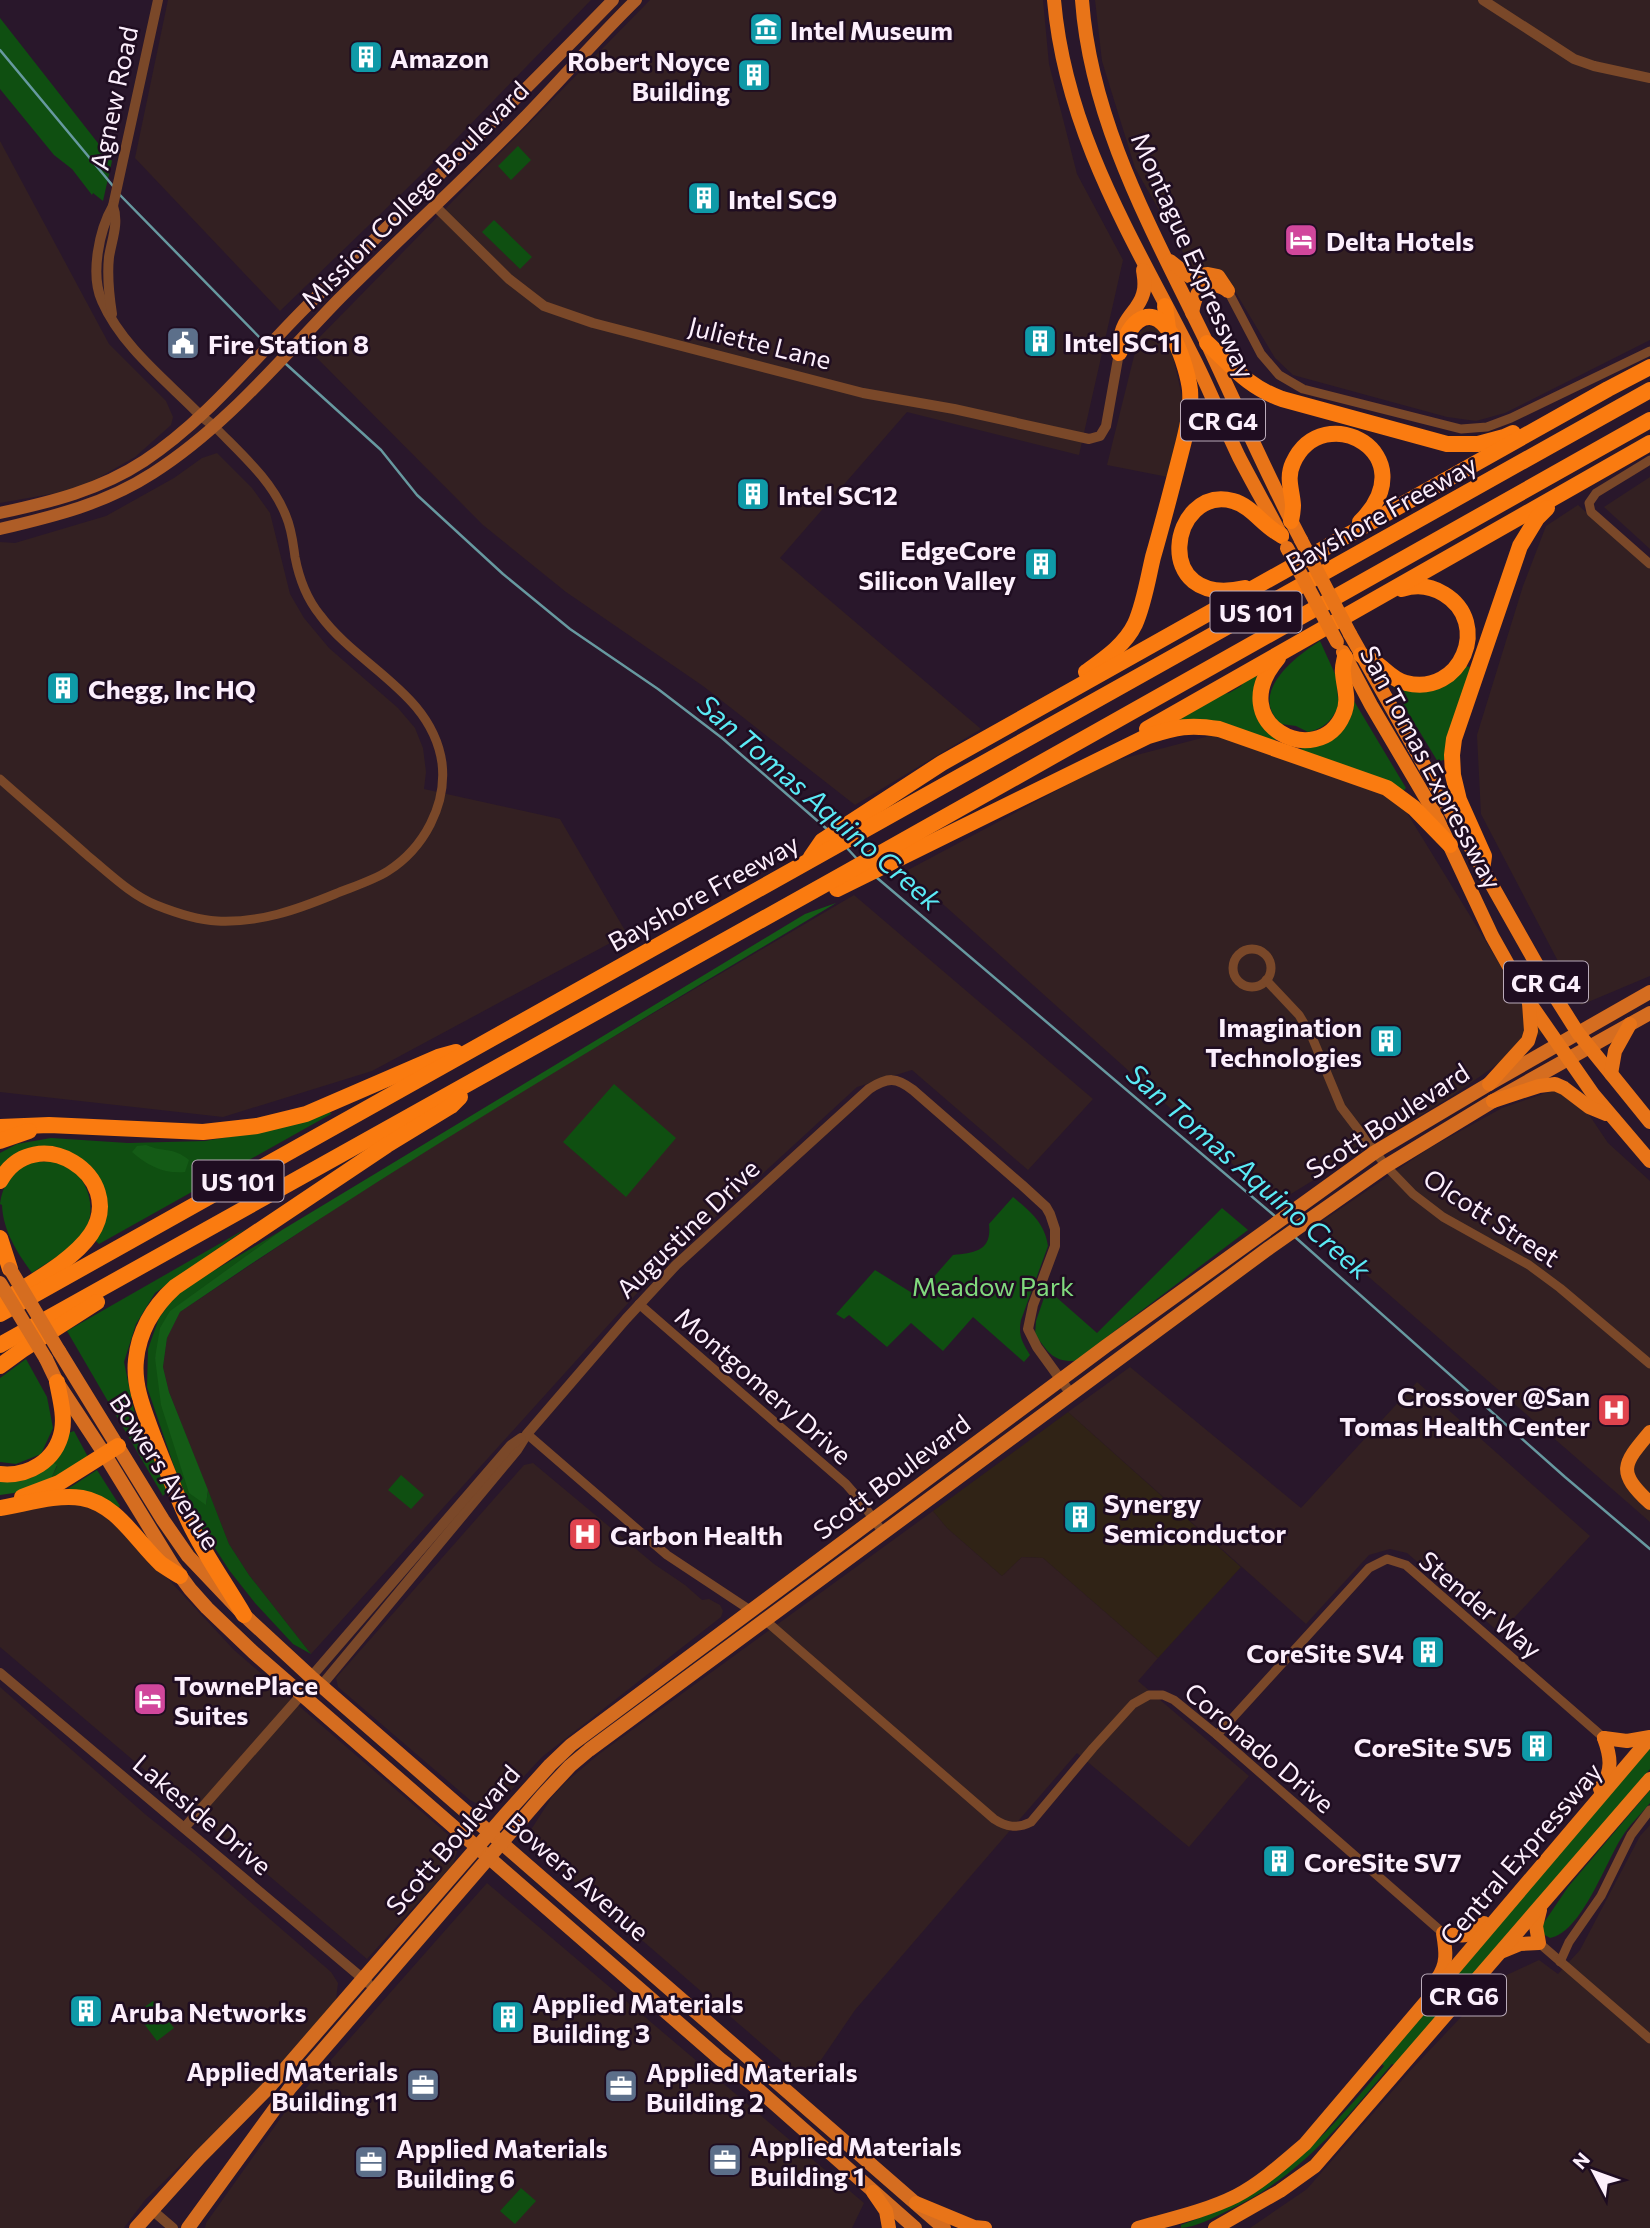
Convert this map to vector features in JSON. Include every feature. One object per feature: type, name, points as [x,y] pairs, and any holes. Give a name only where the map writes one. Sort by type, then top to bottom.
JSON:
[{"type":"highway","name":"Montague Expressway","points":[[1054,0],[1066,73],[1098,172],[1315,601]]},
{"type":"highway","name":"Montague Expressway","points":[[1082,0],[1092,67],[1122,164],[1267,475],[1330,595]]},
{"type":"highway","points":[[1160,250],[1189,276],[1218,276],[1228,291]]},
{"type":"highway","points":[[1119,353],[1121,332],[1127,317],[1139,304],[1144,293],[1143,265]]},
{"type":"highway","points":[[1192,313],[1197,293],[1203,286],[1215,284],[1228,291]]},
{"type":"highway","points":[[1165,306],[1168,328]]},
{"type":"highway","points":[[858,826],[959,749],[1100,662],[1123,641],[1135,623],[1188,423],[1190,398],[1188,377],[1179,350],[1168,328],[1160,320],[1152,317],[1138,321],[1119,353]]},
{"type":"highway","points":[[1207,343],[1242,378],[1267,394],[1447,444],[1478,444],[1504,437],[1590,394],[1608,388]]},
{"type":"highway","points":[[942,763],[1608,388],[1650,368]]},
{"type":"highway","name":"Bayshore Freeway","points":[[0,1314],[807,862],[858,826],[1650,390]]},
{"type":"highway","name":"Bayshore Freeway","points":[[0,1345],[769,916],[854,875],[1650,420]]},
{"type":"highway","points":[[1291,521],[1293,506],[1289,480],[1292,463],[1298,454],[1316,438],[1333,433],[1349,435],[1366,444],[1374,453],[1383,480],[1382,490],[1370,512],[1342,537]]},
{"type":"highway","points":[[1051,784],[1650,443]]},
{"type":"highway","points":[[1482,870],[1484,856],[1463,811],[1453,775],[1454,739],[1527,531],[1537,517],[1577,486]]},
{"type":"highway","points":[[1258,585],[1220,592],[1197,584],[1185,570],[1179,554],[1184,525],[1197,509],[1207,503],[1226,500],[1241,504],[1284,541]]},
{"type":"highway","points":[[1286,649],[1265,676],[1260,698],[1261,709],[1271,725],[1287,737],[1299,740],[1323,736],[1341,720],[1346,705],[1342,671],[1353,656],[1376,663],[1398,681],[1418,685],[1445,678],[1465,654],[1467,627],[1459,607],[1434,589],[1420,586],[1387,594]]},
{"type":"highway","name":"San Tomas Expressway","points":[[1330,595],[1353,656],[1482,870],[1553,995],[1578,1033],[1650,1122]]},
{"type":"highway","name":"San Tomas Expressway","points":[[1315,601],[1344,638]]},
{"type":"highway","name":"San Tomas Expressway","points":[[1353,656],[1371,705],[1434,811],[1492,936],[1529,1002],[1609,1115],[1650,1161]]},
{"type":"highway","points":[[884,858],[1051,784],[1148,736],[1171,728],[1194,725],[1219,729],[1387,788],[1414,807],[1450,845]]},
{"type":"highway","points":[[1489,1084],[1528,1041],[1531,1031],[1529,1002]]},
{"type":"highway","points":[[1611,1074],[1615,1051],[1630,1024]]},
{"type":"highway","points":[[0,1127],[49,1125],[203,1132],[257,1126],[306,1114],[438,1057],[476,1048]]},
{"type":"highway","points":[[244,1615],[190,1524],[145,1412],[138,1391],[135,1363],[146,1322],[163,1297],[175,1287],[451,1105],[480,1077]]},
{"type":"highway","points":[[1493,1101],[1539,1086],[1555,1084],[1589,1107],[1609,1115]]},
{"type":"highway","points":[[0,1141],[49,1125]]},
{"type":"highway","points":[[0,1181],[9,1169],[24,1158],[53,1153],[71,1159],[87,1173],[100,1202],[95,1225],[82,1245],[0,1303]]},
{"type":"highway","points":[[0,1366],[239,1212]]},
{"type":"highway","points":[[0,1238],[10,1269]]},
{"type":"highway","points":[[0,1474],[15,1475],[30,1471],[53,1452],[62,1431],[57,1382]]},
{"type":"highway","points":[[1650,1433],[1630,1457],[1627,1474],[1632,1485],[1650,1503]]},
{"type":"highway","points":[[0,1507],[59,1483],[111,1450]]},
{"type":"highway","points":[[0,1507],[61,1498],[83,1499],[101,1505],[163,1565],[180,1576]]},
{"type":"highway","points":[[1406,2023],[1443,1971],[1447,1954],[1443,1933],[1462,1937],[1475,1932],[1556,1850],[1606,1780],[1611,1765],[1604,1738],[1626,1741],[1650,1738]]},
{"type":"highway","name":"Central Expressway","points":[[1138,2228],[1191,2213],[1236,2195],[1289,2158],[1320,2128],[1406,2023],[1650,1738]]},
{"type":"highway","name":"Central Expressway","points":[[1215,2228],[1280,2191],[1315,2166],[1650,1779]]},
{"type":"highway","points":[[1502,1951],[1520,1944],[1539,1943],[1536,1926],[1540,1906]]},
{"type":"highway","points":[[873,2192],[886,2211],[889,2228]]},
{"type":"highway","points":[[916,2203],[974,2227],[985,2228]]},
{"type":"main road","name":"Mission College Boulevard","points":[[0,513],[88,490],[145,461],[201,416],[613,0]]},
{"type":"main road","name":"Mission College Boulevard","points":[[0,528],[72,512],[128,488],[183,453],[214,426],[522,120],[636,0]]},
{"type":"main road","points":[[421,192],[435,206]]},
{"type":"main road","name":"Scott Boulevard","points":[[136,2228],[271,2085],[550,1765],[571,1745],[1060,1380],[1375,1152],[1650,992]]},
{"type":"main road","name":"Scott Boulevard","points":[[188,2228],[290,2088],[559,1778],[589,1750],[1269,1248],[1386,1166],[1493,1101],[1650,1013]]},
{"type":"main road","name":"Bowers Avenue","points":[[0,1252],[59,1351],[180,1576],[190,1589],[228,1629],[915,2228]]},
{"type":"main road","name":"Bowers Avenue","points":[[0,1283],[57,1382],[111,1450],[188,1556],[244,1615],[316,1681],[944,2228]]},
{"type":"main road","points":[[750,1610],[766,1621]]},
{"type":"street","name":"Agnew Road","points":[[158,0],[113,206],[117,217],[108,278],[113,321],[127,341],[214,426]]},
{"type":"street","points":[[1486,1],[1574,59],[1650,78]]},
{"type":"street","name":"Juliette Lane","points":[[435,206],[509,279],[544,306],[593,323],[863,393],[954,409],[1088,439],[1100,436],[1106,426],[1119,353]]},
{"type":"street","points":[[1228,291],[1261,354],[1279,375],[1303,389],[1461,429],[1487,427],[1511,418],[1650,351]]},
{"type":"street","points":[[0,779],[108,873],[138,895],[183,915],[217,921],[260,919],[282,914],[382,874],[414,849],[428,828],[438,807],[443,783],[438,746],[427,719],[415,704],[350,647],[317,613],[302,582],[295,558],[294,538],[276,495],[214,426]]},
{"type":"street","points":[[1650,460],[1596,493],[1589,503],[1591,512],[1650,564]]},
{"type":"street","name":"Olcott Street","points":[[1256,950],[1267,957],[1270,969],[1266,980],[1250,987],[1239,982],[1233,966],[1239,955],[1244,951],[1256,950]]},
{"type":"street","name":"Olcott Street","points":[[1266,980],[1299,1015],[1312,1037],[1341,1107],[1386,1166],[1413,1194],[1443,1217],[1529,1265],[1650,1364]]},
{"type":"street","name":"Augustine Drive","points":[[185,1827],[517,1450],[527,1434],[639,1304],[700,1242],[869,1089],[883,1082],[899,1080],[1046,1207],[1055,1229],[1054,1251],[1033,1305],[1028,1329],[1060,1380]]},
{"type":"street","name":"Montgomery Drive","points":[[639,1304],[846,1484],[884,1534]]},
{"type":"street","points":[[1060,1380],[1071,1394]]},
{"type":"street","points":[[527,1434],[667,1555],[750,1610]]},
{"type":"street","name":"Stender Way","points":[[1217,1735],[1369,1568],[1387,1559],[1406,1565],[1604,1738]]},
{"type":"street","name":"Coronado Drive","points":[[766,1621],[994,1819],[1007,1826],[1023,1826],[1031,1822],[1133,1704],[1143,1697],[1156,1694],[1168,1696],[1217,1735],[1443,1933]]},
{"type":"street","name":"Lakeside Drive","points":[[0,1673],[185,1827],[362,1980],[376,1988]]},
{"type":"street","points":[[1560,1962],[1569,1942],[1601,1896],[1630,1835],[1650,1810]]},
{"type":"street","points":[[1539,1943],[1650,2039]]},
{"type":"street","points":[[152,2210],[173,2228]]},
{"type":"shaded area","points":[[168,0],[591,0],[426,170],[280,311],[135,158]]},
{"type":"shaded area","points":[[650,0],[1043,0],[1049,64],[1077,174],[1123,260],[1079,455],[907,412],[780,558],[981,729],[855,805],[703,686],[566,592],[483,525],[308,349]]},
{"type":"shaded area","points":[[1095,0],[1650,0],[1650,340],[1505,413],[1476,421],[1447,417],[1293,375],[1275,358],[1224,273],[1191,266],[1135,168],[1102,61]]},
{"type":"shaded area","points":[[0,141],[109,344],[166,401],[173,417],[171,425],[135,457],[79,489],[0,503]]},
{"type":"shaded area","points":[[1148,326],[1159,328],[1172,352],[1185,410],[1168,477],[1107,465],[1140,332]]},
{"type":"shaded area","points":[[217,453],[252,488],[270,513],[290,594],[304,618],[329,648],[398,708],[415,728],[423,748],[426,772],[424,789],[560,819],[627,934],[372,1071],[223,1117],[0,1092],[0,542],[15,543],[106,516],[174,478],[202,458]]},
{"type":"shaded area","points":[[1650,477],[1650,549],[1604,507]]},
{"type":"shaded area","points":[[1578,505],[1650,569],[1650,976],[1581,1005],[1481,814],[1477,735],[1523,586],[1546,526]]},
{"type":"shaded area","points":[[1217,734],[1396,795],[1542,1033],[1452,1096],[1276,1203],[906,871],[1110,762]]},
{"type":"shaded area","points":[[854,895],[1093,1099],[1028,1170],[912,1070],[857,1087],[658,1270],[311,1654],[249,1575],[229,1544],[169,1392],[163,1367],[167,1338],[180,1312],[498,1105]]},
{"type":"shaded area","points":[[1569,1085],[1608,1143],[1650,1181],[1650,1522],[1331,1244],[1321,1222],[1428,1149],[1502,1108]]},
{"type":"shaded area","points":[[1130,1367],[1301,1508],[1417,1382],[1590,1536],[1500,1633],[1407,1553],[1390,1549],[1369,1555],[1306,1624],[1068,1412]]},
{"type":"shaded area","points":[[1068,1412],[1241,1567],[1158,1658],[1043,1558],[1022,1557],[1002,1576],[947,1528],[933,1511]]},
{"type":"shaded area","points":[[533,1463],[654,1564],[702,1600],[709,1599],[720,1605],[723,1611],[721,1617],[542,1757],[501,1801],[483,1807],[470,1800],[338,1687],[336,1678],[524,1465]]},
{"type":"shaded area","points":[[57,1502],[94,1507],[133,1541],[234,1650],[452,1838],[457,1852],[453,1864],[367,1959],[0,1647],[0,1516]]},
{"type":"shaded area","points":[[933,1511],[947,1528],[1002,1576],[1022,1557],[1043,1558],[1158,1658],[1138,1681],[1249,1776],[1189,1847],[1077,1753],[855,2010],[806,2082],[525,1839],[552,1797],[599,1754]]},
{"type":"shaded area","points":[[0,1687],[331,1972],[338,1983],[336,2000],[265,2083],[145,2200],[124,2228],[0,2228]]},
{"type":"shaded area","points":[[1650,1825],[1650,2228],[1250,2228],[1307,2189],[1409,2072],[1496,1980],[1539,1960],[1558,1974],[1580,1950],[1640,1836]]},
{"type":"shaded area","points":[[487,1883],[864,2203],[852,2228],[205,2228],[285,2112]]},
{"type":"green space","points":[[0,18],[112,161],[103,201],[93,193],[92,195],[72,169],[54,155],[0,89]]},
{"type":"green space","points":[[518,146],[531,160],[511,180],[498,166]]},
{"type":"green space","points":[[494,220],[532,257],[520,269],[482,232]]},
{"type":"green space","points":[[1320,641],[1336,676],[1338,698],[1341,699],[1329,721],[1308,732],[1296,726],[1281,724],[1272,712],[1270,701],[1278,677],[1298,656]]},
{"type":"green space","points":[[1464,666],[1470,667],[1446,759],[1438,762],[1391,682],[1399,687]]},
{"type":"green space","points":[[1259,671],[1254,690],[1255,699],[1276,738],[1274,742],[1178,725],[1174,718],[1218,694],[1229,693],[1241,686],[1245,678]]},
{"type":"green space","points":[[1354,701],[1406,788],[1401,793],[1302,755],[1301,747],[1329,738],[1343,728],[1349,721]]},
{"type":"green space","points":[[836,903],[423,1153],[180,1312],[167,1338],[163,1367],[169,1392],[208,1490],[206,1505],[189,1493],[161,1405],[155,1358],[160,1328],[170,1311],[282,1230],[805,914]]},
{"type":"green space","points":[[614,1084],[676,1138],[626,1197],[563,1142]]},
{"type":"green space","points":[[330,1111],[331,1114],[99,1244],[93,1238],[100,1182],[78,1157],[60,1148],[38,1147],[19,1154],[0,1172],[0,1153],[17,1144],[51,1138],[128,1143],[205,1141],[269,1130]]},
{"type":"green space","points":[[146,1145],[173,1151],[189,1160],[185,1172],[170,1172],[157,1168],[132,1152],[137,1146]]},
{"type":"green space","points":[[31,1162],[56,1162],[72,1169],[85,1185],[90,1205],[88,1224],[78,1239],[32,1273],[12,1241],[0,1204],[3,1190],[10,1179]]},
{"type":"green space","name":"Meadow Park","points":[[1013,1197],[1040,1224],[1048,1246],[1021,1320],[1021,1338],[1030,1355],[1024,1362],[973,1317],[943,1351],[911,1323],[887,1347],[849,1315],[844,1319],[836,1314],[875,1270],[917,1296],[953,1255],[975,1251],[985,1245],[989,1224]]},
{"type":"green space","points":[[1222,1208],[1248,1230],[1075,1361],[1056,1357],[1047,1351],[1035,1335],[1036,1321],[1047,1289],[1097,1333]]},
{"type":"green space","points":[[247,1228],[155,1293],[136,1324],[124,1362],[135,1415],[167,1491],[163,1496],[67,1331]]},
{"type":"green space","points":[[282,1230],[171,1311],[155,1358],[206,1504],[208,1490],[229,1544],[249,1575],[311,1654],[293,1644],[255,1603],[229,1570],[195,1517],[177,1475],[147,1387],[148,1349],[159,1318],[178,1292]]},
{"type":"green space","points":[[26,1359],[47,1397],[53,1428],[41,1454],[16,1464],[0,1462],[0,1378]]},
{"type":"green space","points":[[74,1431],[88,1457],[51,1479],[57,1466],[52,1462],[68,1433]]},
{"type":"green space","points":[[52,1462],[57,1465],[51,1479],[14,1493],[0,1495],[0,1480],[31,1478]]},
{"type":"green space","points":[[97,1470],[120,1506],[115,1511],[70,1491],[69,1488]]},
{"type":"green space","points":[[401,1475],[424,1495],[411,1509],[388,1490]]},
{"type":"green space","points":[[1650,1746],[1650,1769],[1398,2066],[1392,2064],[1337,2128],[1276,2182],[1216,2216],[1181,2228],[1181,2225],[1245,2196],[1271,2179],[1295,2161],[1339,2118],[1384,2066],[1381,2063]]},
{"type":"green space","points":[[1650,1790],[1650,1803],[1622,1837],[1582,1910],[1562,1933],[1550,1938],[1543,1934],[1543,1924],[1568,1887]]},
{"type":"green space","points":[[153,2001],[174,2028],[157,2041],[136,2013]]},
{"type":"green space","points":[[521,2188],[536,2201],[515,2224],[500,2211]]},
{"type":"waterway","name":"San Tomas Aquino Creek","points":[[0,50],[113,186]]},
{"type":"waterway","name":"San Tomas Aquino Creek","points":[[119,194],[266,344]]},
{"type":"waterway","name":"San Tomas Aquino Creek","points":[[286,364],[381,450],[417,495],[503,574],[570,629],[658,689],[722,738],[828,830]]},
{"type":"waterway","name":"San Tomas Aquino Creek","points":[[846,847],[858,860]]},
{"type":"waterway","name":"San Tomas Aquino Creek","points":[[876,877],[1276,1217]]},
{"type":"waterway","name":"San Tomas Aquino Creek","points":[[1295,1237],[1650,1549]]},
{"type":"place","name":"Intel Museum","points":[[766,29]]},
{"type":"place","name":"Amazon","points":[[366,57]]},
{"type":"place","name":"Robert Noyce Building","points":[[754,75]]},
{"type":"place","name":"Intel SC9","points":[[704,198]]},
{"type":"place","name":"Delta Hotels","points":[[1301,240]]},
{"type":"place","name":"Intel SC11","points":[[1040,341]]},
{"type":"place","name":"Fire Station 8","points":[[183,343]]},
{"type":"place","name":"Intel SC12","points":[[753,494]]},
{"type":"place","name":"EdgeCore Silicon Valley","points":[[1041,564]]},
{"type":"place","name":"Chegg, Inc HQ","points":[[63,688]]},
{"type":"place","name":"Imagination Technologies","points":[[1386,1041]]},
{"type":"place","name":"Crossover @San Tomas Health Center","points":[[1614,1410]]},
{"type":"place","name":"Synergy Semiconductor","points":[[1080,1517]]},
{"type":"place","name":"Carbon Health","points":[[585,1534]]},
{"type":"place","name":"CoreSite SV4","points":[[1428,1652]]},
{"type":"place","name":"TownePlace Suites","points":[[150,1699]]},
{"type":"place","name":"CoreSite SV5","points":[[1537,1746]]},
{"type":"place","name":"CoreSite SV7","points":[[1279,1861]]},
{"type":"place","name":"Aruba Networks","points":[[86,2011]]},
{"type":"place","name":"Applied Materials Building 3","points":[[508,2017]]},
{"type":"place","name":"Applied Materials Building 11","points":[[423,2085]]},
{"type":"place","name":"Applied Materials Building 2","points":[[621,2086]]},
{"type":"place","name":"Applied Materials Building 1","points":[[725,2160]]},
{"type":"place","name":"Applied Materials Building 6","points":[[371,2162]]}]
